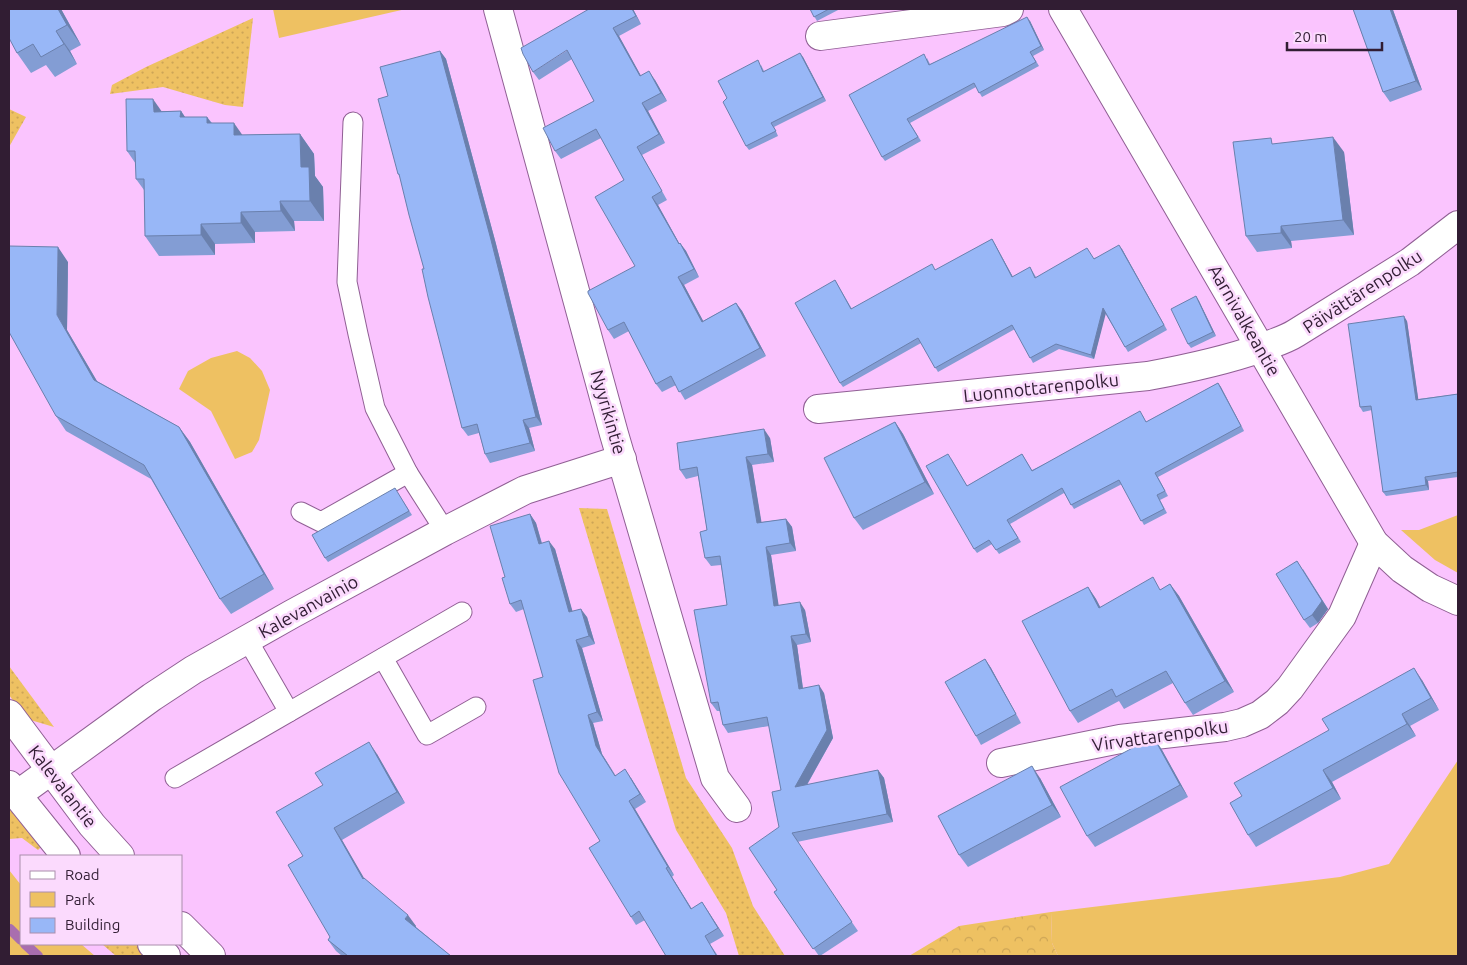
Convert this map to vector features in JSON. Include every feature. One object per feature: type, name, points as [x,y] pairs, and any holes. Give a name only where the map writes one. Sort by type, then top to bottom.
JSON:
[{"type":"street","name":"Nyyrikintie","points":[[498,9],[622,459],[715,778],[737,808]]},
{"type":"street","points":[[820,36],[1003,12],[1009,9]]},
{"type":"street","name":"Aarnivalkeantie","points":[[1063,9],[1374,543],[1402,569],[1430,588],[1458,601]]},
{"type":"street","name":"Päivättärenpolku","points":[[1260,348],[1286,339],[1296,333],[1410,262],[1458,225]]},
{"type":"street","name":"Luonnottarenpolku","points":[[818,409],[1148,376],[1203,365],[1243,355],[1260,348]]},
{"type":"street","name":"Kalevanvainio","points":[[13,790],[50,770],[152,697],[194,670],[445,530],[525,490],[622,459]]},
{"type":"street","name":"Virvattarenpolku","points":[[1001,763],[1120,739],[1225,728],[1260,715],[1277,702],[1290,688],[1342,616],[1374,543]]},
{"type":"street","name":"Kalevalantie","points":[[9,714],[92,825],[119,855]]},
{"type":"street","points":[[13,790],[65,855]]},
{"type":"street","points":[[182,927],[211,956]]},
{"type":"street","points":[[153,945],[166,956]]},
{"type":"lane","points":[[353,122],[347,282],[375,408],[408,473],[445,530]]},
{"type":"lane","points":[[301,512],[321,522],[408,473]]},
{"type":"lane","points":[[175,778],[462,612]]},
{"type":"lane","points":[[247,639],[289,712]]},
{"type":"lane","points":[[383,658],[427,735],[476,707]]},
{"type":"green space","points":[[273,9],[406,9],[279,38]]},
{"type":"green space","points":[[253,18],[243,107],[225,105],[163,87],[110,94],[112,85],[146,67]]},
{"type":"green space","points":[[9,109],[26,117],[9,147]]},
{"type":"green space","points":[[237,351],[250,358],[262,371],[270,390],[259,440],[252,452],[235,459],[211,411],[179,389],[188,371],[211,358]]},
{"type":"green space","points":[[579,508],[607,509],[686,778],[732,848],[753,906],[785,956],[739,956],[726,913],[676,830]]},
{"type":"green space","points":[[1458,515],[1458,573],[1435,560],[1401,530],[1419,530]]},
{"type":"green space","points":[[9,666],[54,727],[27,719],[9,695]]},
{"type":"green space","points":[[1458,760],[1458,956],[1058,956],[1052,943],[1051,912],[1340,877],[1389,864]]},
{"type":"green space","points":[[9,808],[41,847],[38,850],[22,838],[9,839]]},
{"type":"green space","points":[[9,870],[20,884],[20,945],[82,945],[95,956],[9,956]]},
{"type":"green space","points":[[1051,912],[1052,943],[1058,956],[909,956],[959,926]]},
{"type":"green space","points":[[103,945],[138,945],[150,956],[116,956]]},
{"type":"building","points":[[9,9],[58,9],[67,25],[56,31],[64,44],[41,57],[33,44],[17,53],[9,38]]},
{"type":"building","points":[[589,9],[632,9],[636,16],[613,28],[640,76],[649,71],[661,93],[642,103],[659,134],[637,147],[662,191],[652,197],[694,269],[678,277],[702,322],[736,303],[760,348],[679,392],[671,376],[656,384],[624,322],[608,330],[588,293],[588,291],[635,266],[595,197],[624,180],[596,129],[555,151],[543,128],[594,101],[567,50],[533,72],[521,48]]},
{"type":"building","points":[[810,9],[829,9],[814,17]]},
{"type":"building","points":[[1353,9],[1390,9],[1416,81],[1383,92]]},
{"type":"building","points":[[1027,17],[1041,46],[1030,52],[1036,62],[979,93],[974,83],[907,119],[918,137],[882,157],[849,95],[924,54],[929,65]]},
{"type":"building","points":[[440,51],[536,417],[523,420],[530,443],[485,454],[477,424],[462,428],[428,297],[422,269],[424,269],[378,99],[388,96],[380,67]]},
{"type":"building","points":[[800,53],[823,97],[771,123],[776,131],[746,146],[723,102],[727,98],[718,81],[758,60],[763,72]]},
{"type":"building","points":[[126,99],[153,99],[154,112],[181,111],[180,117],[207,117],[207,123],[234,123],[234,135],[300,134],[301,167],[309,167],[310,201],[280,201],[281,211],[241,212],[241,223],[201,224],[201,235],[145,236],[144,179],[136,179],[135,151],[127,151]]},
{"type":"building","points":[[1333,137],[1343,220],[1281,226],[1281,233],[1246,236],[1233,142],[1271,138],[1272,144]]},
{"type":"building","points":[[992,239],[1012,277],[1030,267],[1035,278],[1087,248],[1094,259],[1119,245],[1164,325],[1125,347],[1103,308],[1091,355],[1056,344],[1030,358],[1012,325],[935,368],[918,338],[840,383],[795,303],[835,280],[851,309],[932,264],[935,270]]},
{"type":"building","points":[[9,246],[58,247],[57,315],[94,380],[179,427],[264,574],[220,599],[144,465],[56,416],[9,332]]},
{"type":"building","points":[[1196,296],[1213,332],[1188,344],[1171,309]]},
{"type":"building","points":[[1404,316],[1416,400],[1458,394],[1458,472],[1425,477],[1426,485],[1383,492],[1371,406],[1360,407],[1348,324]]},
{"type":"building","points":[[1218,383],[1241,426],[1155,473],[1165,491],[1157,495],[1164,509],[1141,521],[1119,480],[1071,505],[1062,488],[1007,520],[1018,538],[996,550],[989,540],[974,549],[926,466],[948,454],[967,486],[1022,454],[1032,471],[1140,411],[1146,422]]},
{"type":"building","points":[[895,422],[925,482],[854,518],[824,458]]},
{"type":"building","points":[[764,429],[768,454],[746,457],[757,523],[786,519],[790,543],[766,547],[774,606],[800,602],[806,634],[791,636],[799,689],[819,685],[827,730],[795,787],[878,770],[887,814],[792,833],[852,922],[813,949],[774,892],[777,890],[749,848],[779,827],[772,792],[781,790],[767,717],[723,725],[718,702],[711,703],[694,610],[727,605],[720,556],[705,558],[700,532],[707,530],[697,467],[680,470],[677,443]]},
{"type":"building","points":[[395,488],[409,511],[325,558],[312,535]]},
{"type":"building","points":[[530,514],[539,544],[549,541],[569,612],[581,609],[589,636],[576,640],[597,712],[588,715],[596,746],[615,776],[625,769],[640,794],[629,801],[691,909],[702,902],[718,928],[705,936],[715,956],[666,956],[639,911],[631,917],[589,848],[600,841],[559,773],[533,680],[543,677],[521,600],[510,604],[502,578],[505,577],[490,526]]},
{"type":"building","points":[[1297,561],[1322,601],[1312,615],[1304,620],[1276,574]]},
{"type":"building","points":[[1153,577],[1160,590],[1170,584],[1225,681],[1185,703],[1166,671],[1116,697],[1112,689],[1070,711],[1022,621],[1088,587],[1099,608]]},
{"type":"building","points":[[985,659],[1016,714],[976,736],[945,682]]},
{"type":"building","points":[[1414,668],[1431,698],[1402,714],[1407,724],[1323,770],[1333,788],[1248,835],[1230,803],[1242,796],[1234,783],[1329,730],[1322,719]]},
{"type":"building","points":[[1154,738],[1180,785],[1087,836],[1060,787]]},
{"type":"building","points":[[369,742],[397,792],[334,828],[363,879],[408,915],[405,919],[451,956],[348,956],[328,940],[330,937],[288,865],[303,856],[276,812],[323,785],[315,773]]},
{"type":"building","points":[[1032,766],[1052,805],[959,855],[938,816]]},
{"type":"waterway","points":[[10,929],[20,939]]},
{"type":"waterway","points":[[26,945],[38,956]]}]
